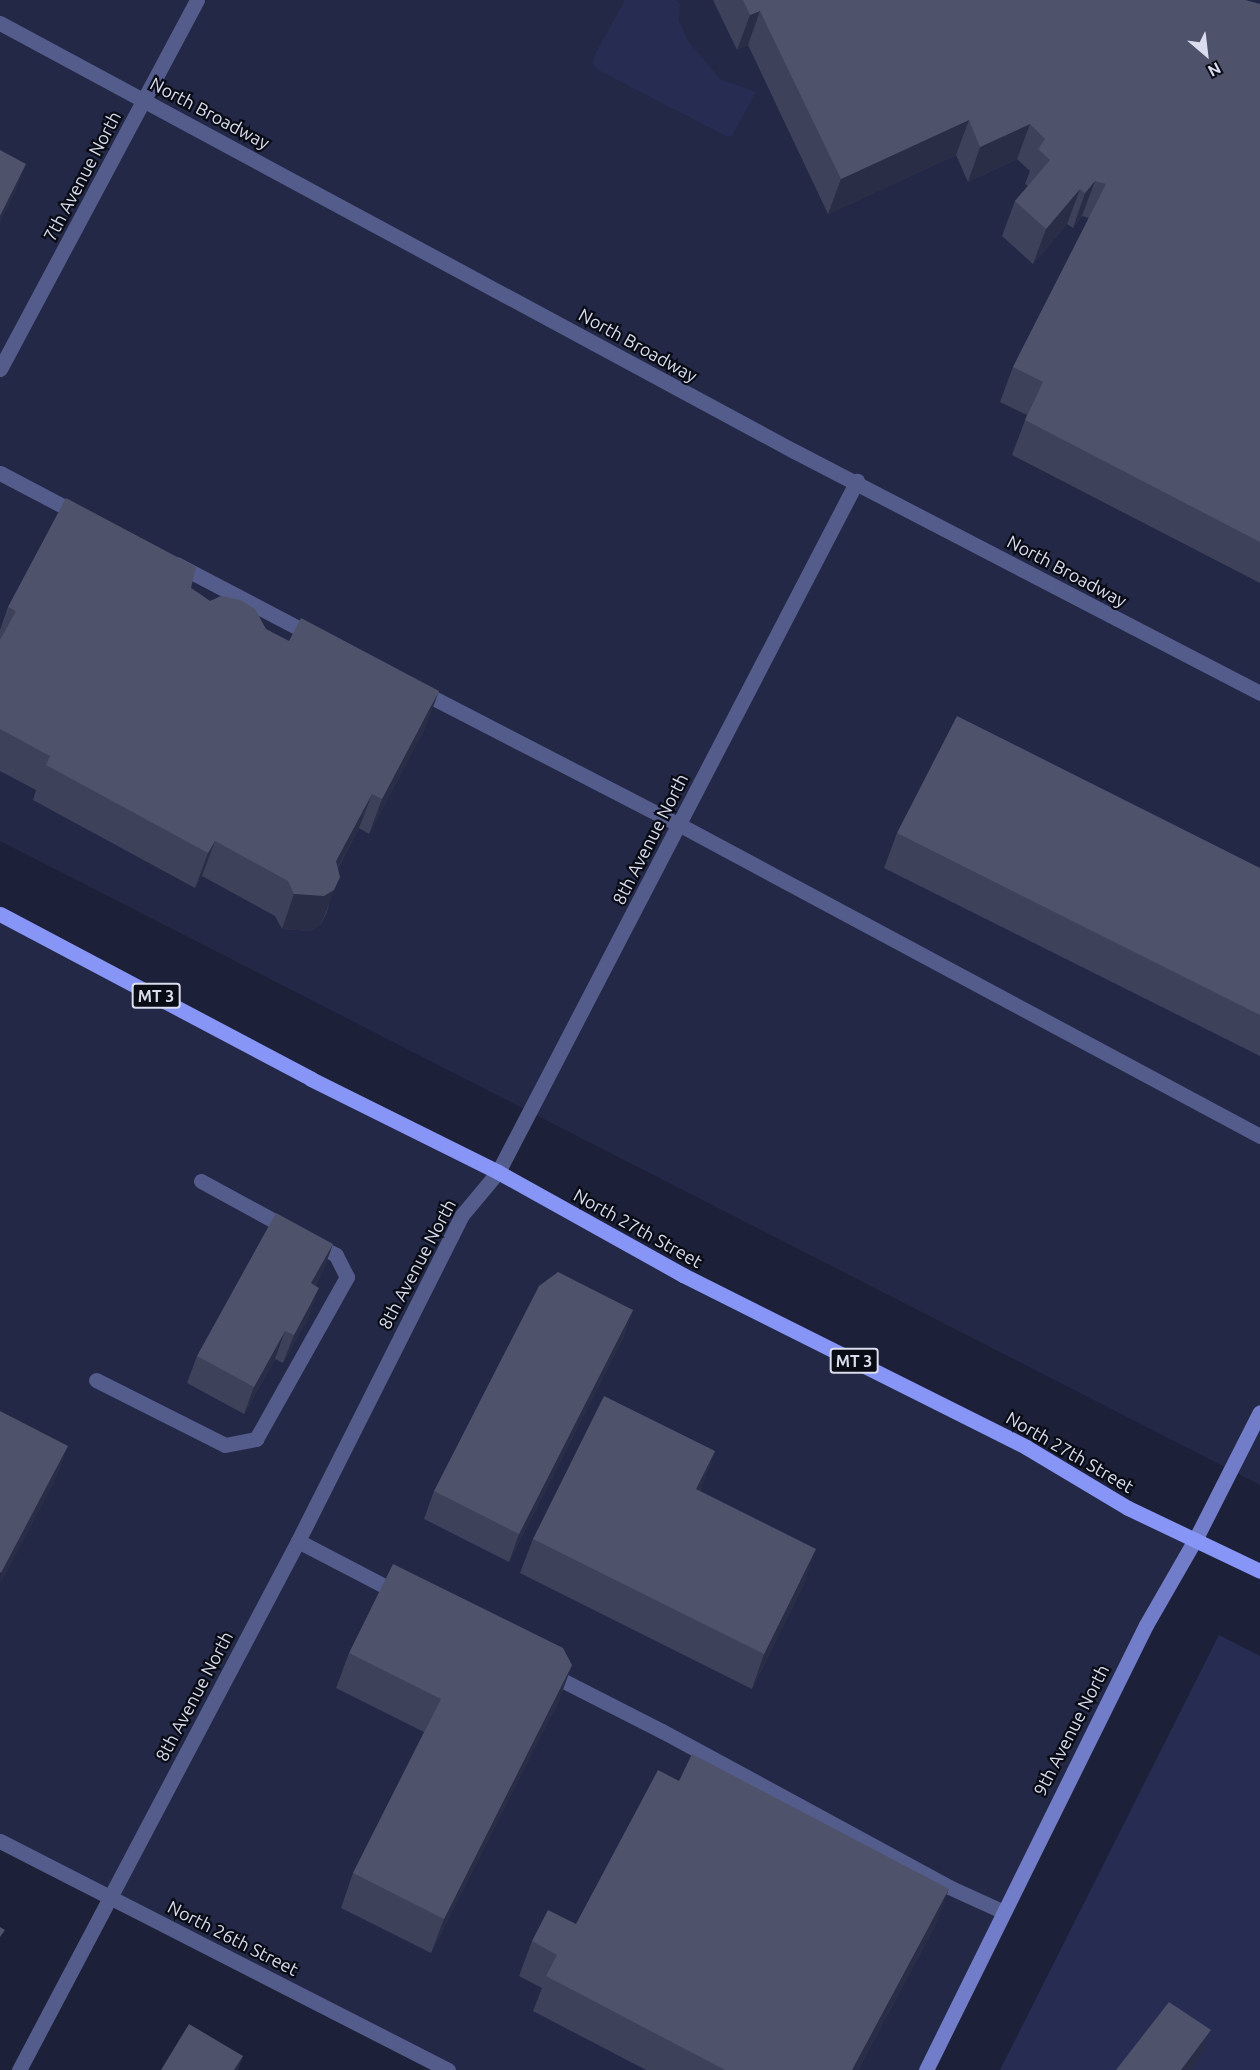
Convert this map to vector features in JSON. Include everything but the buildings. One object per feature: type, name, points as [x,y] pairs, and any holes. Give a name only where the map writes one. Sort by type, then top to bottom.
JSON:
[{"type":"main road","name":"North 27th Street","points":[[0,914],[312,1079],[498,1172],[683,1275],[1026,1447],[1128,1508],[1196,1538],[1260,1571]]},
{"type":"street","name":"7th Avenue North","points":[[0,369],[197,0]]},
{"type":"street","name":"North Broadway","points":[[0,23],[794,452],[857,482],[1260,693]]},
{"type":"street","points":[[0,473],[99,524]]},
{"type":"street","name":"8th Avenue North","points":[[19,2070],[298,1541],[462,1215],[498,1172],[857,482]]},
{"type":"street","points":[[161,556],[331,644]]},
{"type":"street","points":[[405,683],[680,825],[1260,1136]]},
{"type":"street","points":[[96,1380],[225,1445],[256,1438],[347,1276],[336,1255],[201,1181]]},
{"type":"street","name":"9th Avenue North","points":[[926,2070],[1002,1911],[1151,1615],[1196,1538],[1260,1412]]},
{"type":"street","points":[[298,1541],[414,1602]]},
{"type":"street","points":[[534,1666],[662,1731],[949,1887],[1002,1911]]},
{"type":"street","name":"North 26th Street","points":[[0,1841],[448,2070]]},
{"type":"shaded area","points":[[0,0],[1260,0],[1260,1485],[0,841]]},
{"type":"shaded area","points":[[625,0],[675,0],[680,4],[679,21],[688,41],[720,79],[756,92],[732,136],[726,136],[598,70],[593,64],[595,54]]},
{"type":"shaded area","points":[[0,922],[1196,1538],[930,2070],[450,2070],[0,1838]]},
{"type":"shaded area","points":[[1219,1635],[1260,1656],[1260,2070],[1000,2070]]}]
